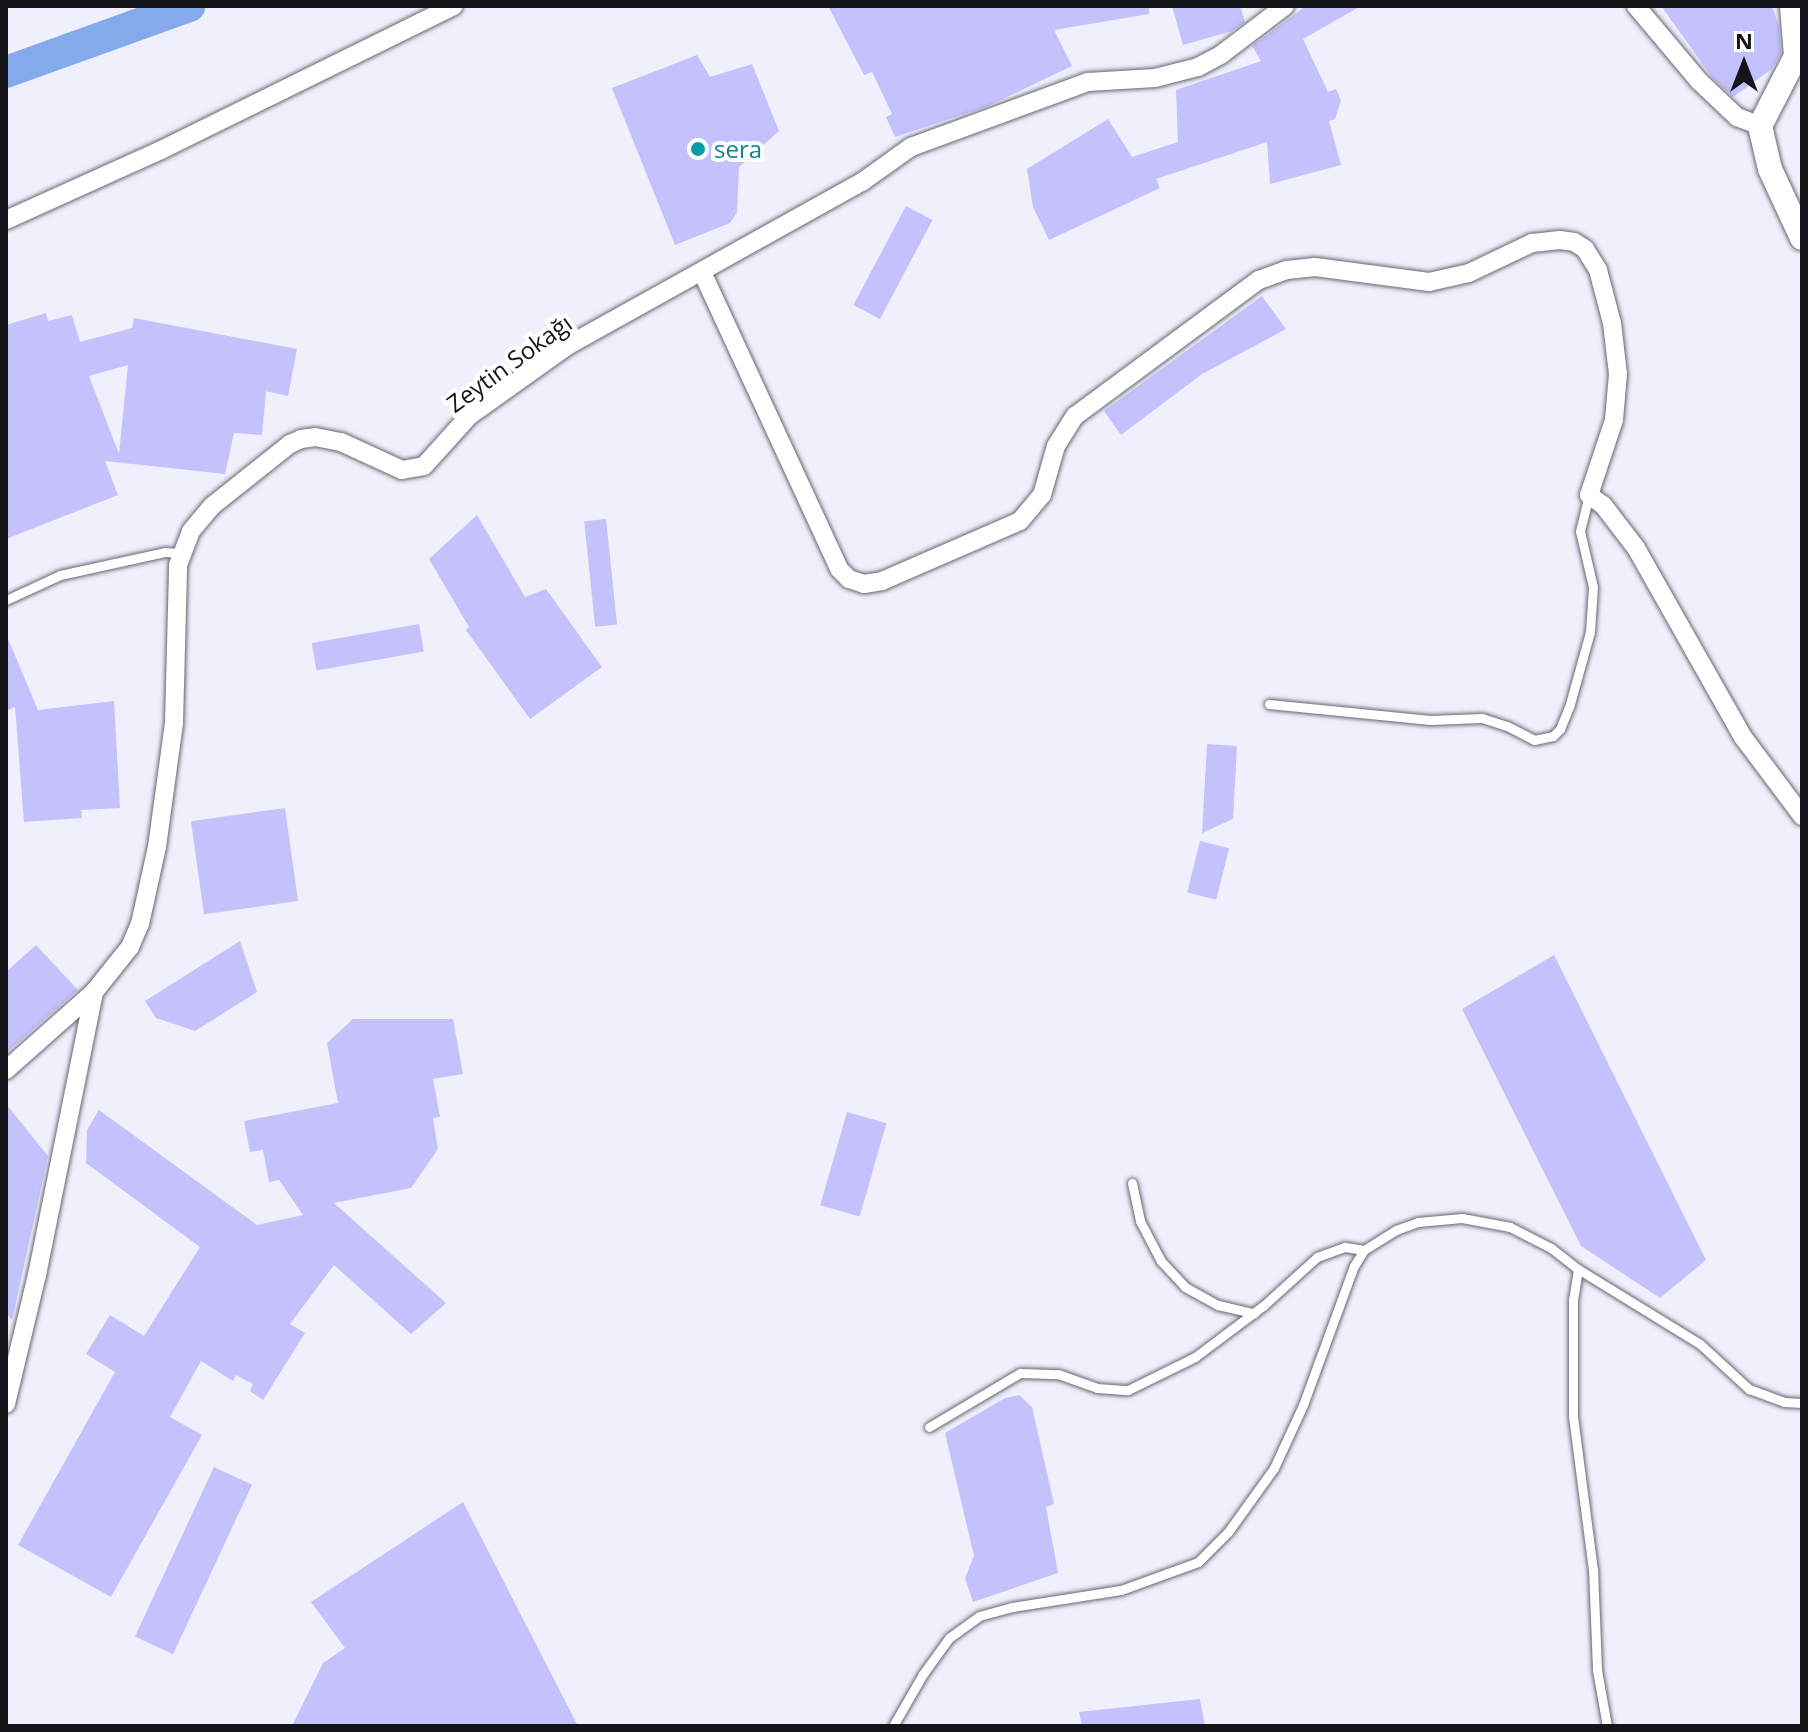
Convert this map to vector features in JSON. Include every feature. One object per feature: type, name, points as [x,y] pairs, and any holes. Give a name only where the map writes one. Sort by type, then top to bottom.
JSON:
[{"type":"street","points":[[6,220],[161,150],[454,6]]},
{"type":"street","name":"Zeytin Sokağı","points":[[6,1070],[94,992],[114,970],[135,935],[157,847],[174,723],[176,579],[181,553],[201,517],[290,444],[315,437],[330,438],[390,467],[402,470],[424,466],[469,416],[567,346],[862,182],[911,147],[1073,86],[1108,80],[1155,78],[1198,67],[1222,54],[1285,6]]},
{"type":"street","points":[[1636,6],[1699,81],[1737,117],[1760,126]]},
{"type":"street","points":[[1792,6],[1799,54],[1760,126],[1770,169],[1802,238]]},
{"type":"street","points":[[702,272],[839,569],[855,582],[873,584],[1020,521],[1042,495],[1061,436],[1084,407],[1259,280],[1302,267],[1328,267],[1429,282],[1469,273],[1518,248],[1546,240],[1574,242],[1585,249],[1598,270],[1612,323],[1618,374],[1614,420],[1589,495],[1603,505],[1636,548],[1743,737],[1802,816]]},
{"type":"street","points":[[6,1404],[37,1275],[94,992]]},
{"type":"lane","points":[[1269,704],[1430,720],[1482,718],[1534,740],[1553,736],[1560,729],[1570,704],[1590,632],[1593,587],[1580,531],[1589,495]]},
{"type":"lane","points":[[6,600],[60,575],[165,552],[181,553]]},
{"type":"lane","points":[[1132,1183],[1140,1221],[1161,1261],[1185,1287],[1218,1305],[1254,1313]]},
{"type":"lane","points":[[893,1726],[923,1674],[949,1638],[979,1616],[1012,1607],[1121,1590],[1198,1562],[1228,1532],[1274,1468],[1303,1405],[1347,1281],[1364,1250],[1381,1236],[1418,1222],[1462,1218],[1489,1221],[1530,1235],[1578,1269],[1700,1344],[1749,1389],[1774,1399],[1802,1403]]},
{"type":"lane","points":[[929,1427],[1020,1373],[1058,1374],[1097,1388],[1128,1390],[1195,1357],[1254,1313],[1317,1257],[1345,1247],[1364,1250]]},
{"type":"lane","points":[[1578,1269],[1573,1299],[1573,1416],[1593,1569],[1597,1670],[1607,1726]]},
{"type":"building","points":[[828,6],[1149,6],[1149,14],[1054,30],[1072,66],[988,106],[895,137],[886,117],[892,114],[872,72],[864,75]]},
{"type":"building","points":[[1172,6],[1240,6],[1245,22],[1232,31],[1183,45]]},
{"type":"building","points":[[1306,6],[1361,6],[1303,39],[1328,92],[1336,89],[1341,101],[1335,119],[1329,121],[1341,165],[1270,184],[1267,142],[1156,179],[1160,188],[1049,240],[1033,207],[1027,169],[1108,119],[1132,157],[1178,142],[1176,90],[1261,61],[1252,46]]},
{"type":"building","points":[[1661,6],[1772,6],[1779,26],[1781,53],[1772,69],[1733,97],[1712,77]]},
{"type":"building","name":"sera","points":[[697,55],[710,77],[752,64],[779,131],[739,167],[737,212],[730,223],[675,245],[612,88]]},
{"type":"building","points":[[906,206],[932,220],[880,319],[853,305]]},
{"type":"building","points":[[1262,296],[1286,329],[1202,374],[1121,435],[1104,411]]},
{"type":"building","points":[[46,313],[48,321],[72,315],[80,342],[132,328],[134,318],[297,349],[288,396],[266,391],[262,435],[234,433],[225,474],[105,461],[118,495],[6,539],[6,325]],"holes":[[[128,365],[119,454],[89,376]]]},
{"type":"building","points":[[477,515],[525,597],[546,589],[602,667],[530,719],[466,630],[469,627],[429,559]]},
{"type":"building","points":[[606,519],[617,624],[595,627],[584,521]]},
{"type":"building","points":[[419,624],[424,652],[317,671],[312,643]]},
{"type":"building","points":[[6,634],[38,710],[114,701],[120,808],[81,810],[82,818],[24,822],[15,707],[6,711]]},
{"type":"building","points":[[1207,744],[1237,746],[1233,819],[1202,833]]},
{"type":"building","points":[[285,808],[298,901],[204,914],[191,821]]},
{"type":"building","points":[[1200,841],[1229,848],[1216,900],[1187,892]]},
{"type":"building","points":[[240,941],[257,992],[195,1031],[156,1018],[145,1001]]},
{"type":"building","points":[[36,945],[78,990],[6,1053],[6,972]]},
{"type":"building","points":[[1554,955],[1706,1260],[1660,1298],[1581,1246],[1462,1009]]},
{"type":"building","points":[[353,1019],[453,1019],[463,1074],[433,1079],[440,1117],[433,1118],[438,1149],[411,1188],[334,1203],[446,1303],[411,1334],[334,1265],[290,1324],[305,1333],[263,1400],[250,1391],[253,1384],[236,1375],[233,1381],[201,1361],[170,1417],[202,1435],[111,1597],[18,1545],[115,1372],[86,1354],[110,1315],[144,1336],[200,1247],[86,1163],[87,1130],[99,1110],[257,1225],[303,1215],[279,1180],[269,1182],[263,1150],[250,1152],[244,1121],[338,1103],[327,1043]]},
{"type":"building","points":[[6,1104],[48,1156],[12,1320],[6,1313]]},
{"type":"building","points":[[847,1112],[886,1123],[860,1217],[820,1205]]},
{"type":"building","points":[[1019,1395],[1032,1407],[1054,1504],[1046,1507],[1058,1573],[973,1602],[965,1578],[974,1556],[945,1433],[1005,1398]]},
{"type":"building","points":[[214,1467],[252,1485],[173,1654],[135,1636]]},
{"type":"building","points":[[463,1502],[578,1726],[292,1726],[323,1663],[345,1648],[311,1602]]},
{"type":"building","points":[[1200,1699],[1205,1726],[1082,1726],[1079,1712]]},
{"type":"waterway","points":[[6,72],[189,6]]},
{"type":"place","name":"sera","points":[[698,149]]}]
